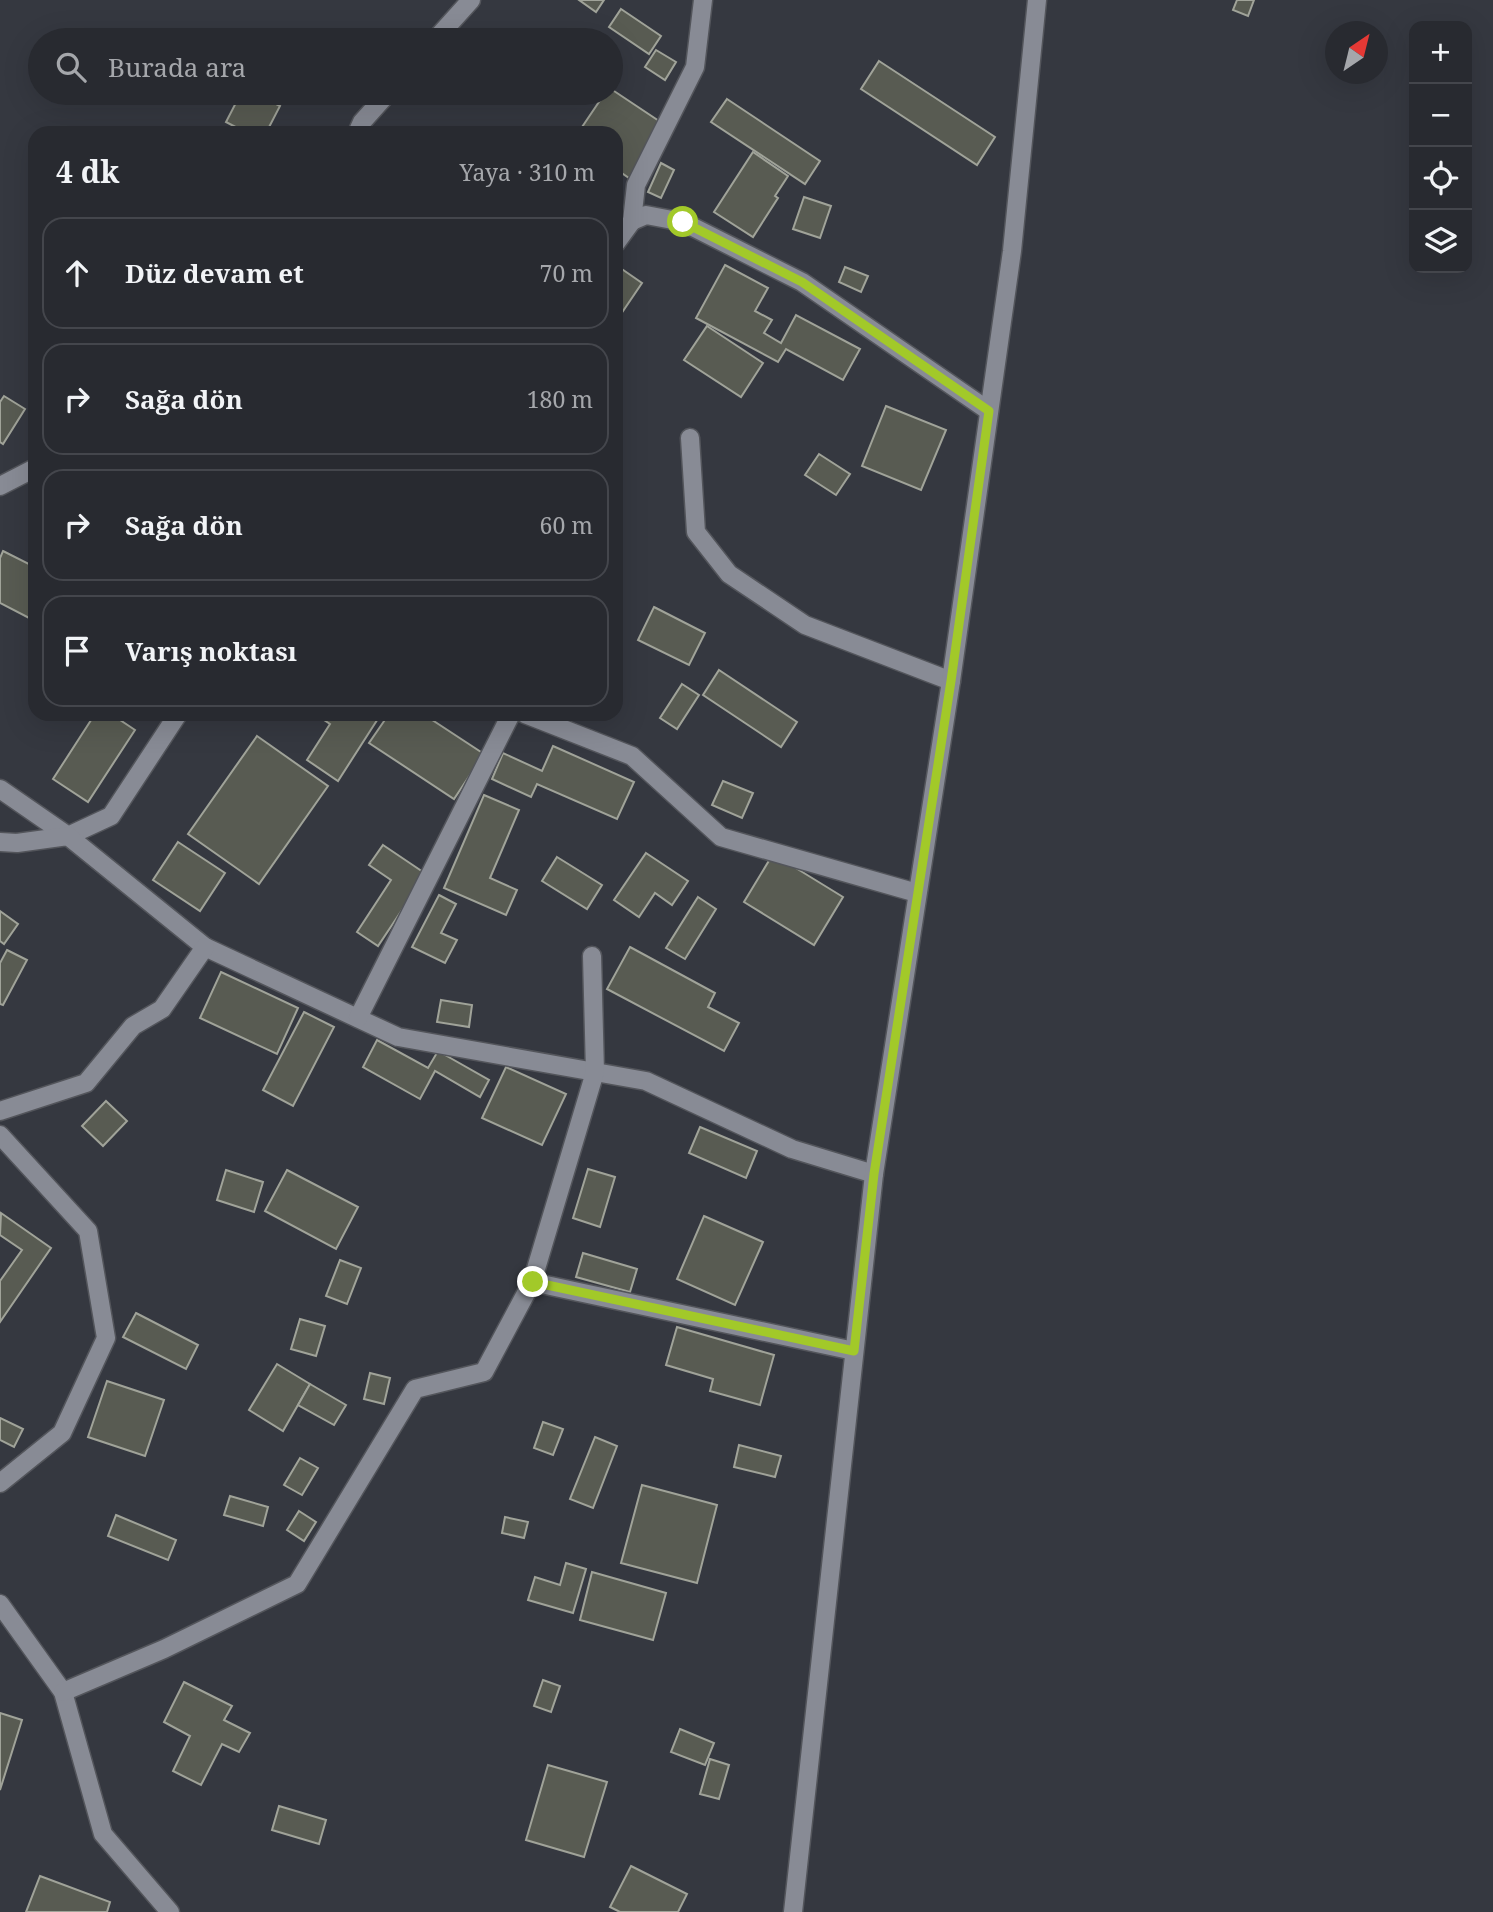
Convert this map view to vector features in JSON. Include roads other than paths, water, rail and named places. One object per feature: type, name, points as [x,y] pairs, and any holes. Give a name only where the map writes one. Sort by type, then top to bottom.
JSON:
[{"type":"street","points":[[446,28],[471,0]]},
{"type":"street","points":[[623,233],[632,221],[636,185],[695,66],[703,0]]},
{"type":"street","points":[[793,1912],[874,1174],[951,681],[1012,251],[1037,0]]},
{"type":"street","points":[[360,126],[377,105]]},
{"type":"street","points":[[632,221],[646,215],[683,222],[802,282],[989,411]]},
{"type":"street","points":[[690,439],[696,532],[729,574],[805,625],[951,681]]},
{"type":"street","points":[[0,486],[28,472]]},
{"type":"street","points":[[0,842],[17,843],[68,836],[111,816],[173,721]]},
{"type":"street","points":[[358,1018],[507,721]]},
{"type":"street","points":[[543,721],[632,756],[721,837],[917,893]]},
{"type":"street","points":[[0,789],[68,836],[205,947],[398,1037],[646,1081],[792,1150],[874,1174]]},
{"type":"street","points":[[0,1111],[86,1083],[133,1026],[162,1009],[205,947]]},
{"type":"street","points":[[63,1692],[164,1649],[297,1584],[415,1389],[484,1372],[533,1282],[595,1072],[592,956]]},
{"type":"street","points":[[0,1135],[88,1231],[106,1338],[62,1433],[0,1483]]},
{"type":"street","points":[[533,1282],[854,1351]]},
{"type":"street","points":[[0,1604],[63,1692],[103,1834],[170,1912]]}]
